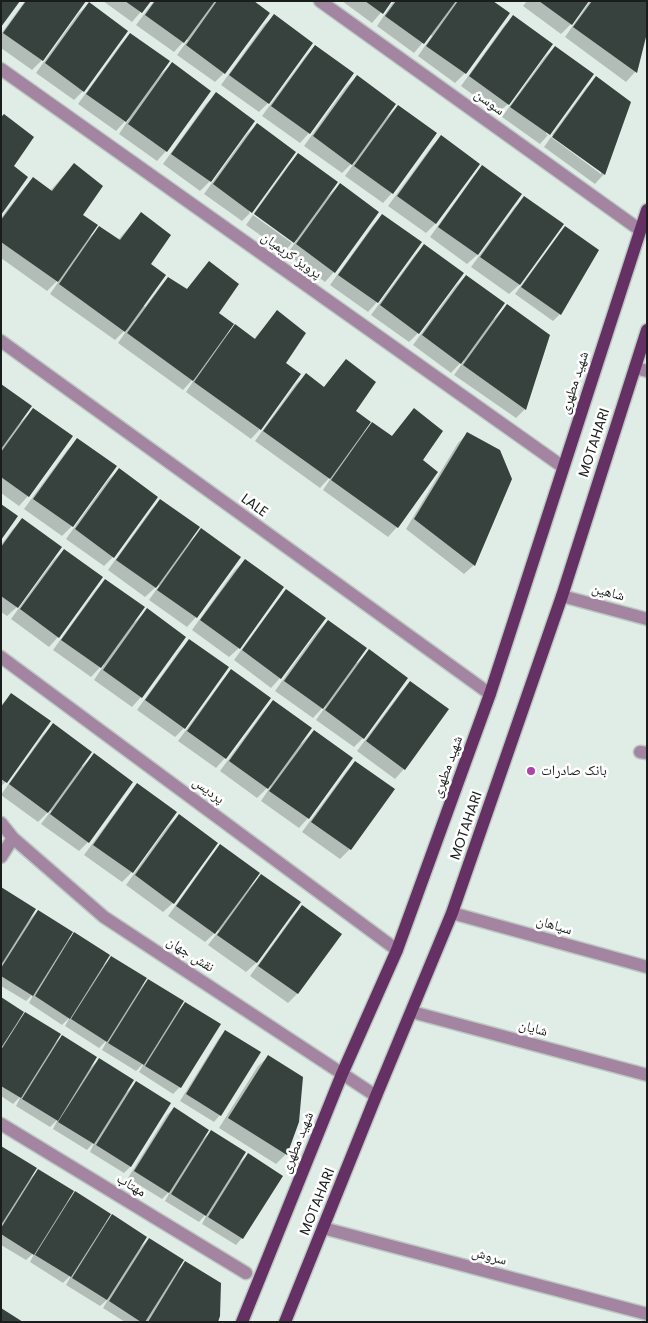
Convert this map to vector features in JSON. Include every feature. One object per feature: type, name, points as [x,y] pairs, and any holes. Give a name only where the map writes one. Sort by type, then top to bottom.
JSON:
[{"type":"main road","name":"شهید مطهری","points":[[242,1322],[342,1074],[397,950],[490,694],[647,210]]},
{"type":"main road","name":"MOTAHARI","points":[[285,1322],[452,913],[641,370],[647,330]]},
{"type":"street","name":"سوسن","points":[[320,1],[640,230]]},
{"type":"street","name":"پرویز کریمیان","points":[[1,69],[563,467]]},
{"type":"street","name":"LALE","points":[[1,341],[490,694]]},
{"type":"street","name":"شاهین","points":[[562,596],[647,619]]},
{"type":"street","name":"پردیس","points":[[1,657],[397,950]]},
{"type":"street","name":"نقش جهان","points":[[1,823],[13,838],[104,917],[376,1096]]},
{"type":"street","points":[[1,857],[13,838]]},
{"type":"street","name":"سپاهان","points":[[452,913],[647,967]]},
{"type":"street","name":"شایان","points":[[412,1012],[647,1076]]},
{"type":"street","name":"مهتاب","points":[[1,1124],[246,1273]]},
{"type":"street","name":"سروش","points":[[323,1228],[647,1314]]},
{"type":"building","points":[[1,1],[20,1],[1,27]]},
{"type":"building","points":[[26,1],[86,1],[43,61],[3,33]]},
{"type":"building","points":[[125,1],[151,1],[142,13]]},
{"type":"building","points":[[155,1],[215,1],[184,43],[145,15]]},
{"type":"building","points":[[217,1],[254,1],[270,13],[225,74],[186,45]]},
{"type":"building","points":[[365,1],[392,1],[383,14]]},
{"type":"building","points":[[396,1],[456,1],[424,44],[385,16]]},
{"type":"building","points":[[458,1],[493,1],[510,13],[466,74],[426,46]]},
{"type":"building","points":[[539,1],[589,1],[572,25]]},
{"type":"building","points":[[592,1],[647,1],[647,33],[637,73],[573,27]]},
{"type":"building","points":[[89,2],[128,31],[84,92],[45,63]]},
{"type":"building","points":[[274,14],[313,43],[269,104],[229,75]]},
{"type":"building","points":[[513,15],[553,44],[509,105],[469,76]]},
{"type":"building","points":[[130,33],[170,61],[126,122],[86,94]]},
{"type":"building","points":[[315,45],[354,73],[310,134],[271,106]]},
{"type":"building","points":[[555,46],[594,74],[550,135],[510,107]]},
{"type":"building","points":[[172,62],[211,91],[167,152],[128,124]]},
{"type":"building","points":[[357,75],[396,104],[352,165],[313,136]]},
{"type":"building","points":[[596,76],[631,102],[605,175],[552,137]]},
{"type":"building","points":[[216,92],[255,121],[211,182],[171,154]]},
{"type":"building","points":[[398,105],[437,133],[393,194],[354,166]]},
{"type":"building","points":[[4,114],[34,137],[14,166],[28,177],[1,215],[1,117]]},
{"type":"building","points":[[257,123],[296,152],[252,213],[213,184]]},
{"type":"building","points":[[441,135],[480,164],[436,224],[397,196]]},
{"type":"building","points":[[298,153],[338,182],[294,243],[254,214]]},
{"type":"building","points":[[74,163],[103,186],[83,215],[98,225],[58,282],[1,242],[1,220],[33,177],[52,191]]},
{"type":"building","points":[[482,165],[522,194],[478,255],[438,227]]},
{"type":"building","points":[[340,183],[379,212],[335,273],[296,244]]},
{"type":"building","points":[[524,196],[564,224],[520,285],[480,257]]},
{"type":"building","points":[[141,212],[171,235],[151,264],[166,275],[125,332],[59,284],[99,226],[120,240]]},
{"type":"building","points":[[382,214],[422,242],[378,303],[338,275]]},
{"type":"building","points":[[565,226],[599,250],[561,315],[521,287]]},
{"type":"building","points":[[424,244],[464,273],[419,334],[380,305]]},
{"type":"building","points":[[209,261],[239,284],[219,313],[234,324],[193,381],[127,333],[168,277],[187,289]]},
{"type":"building","points":[[466,275],[505,303],[461,364],[422,335]]},
{"type":"building","points":[[507,304],[550,335],[526,410],[463,365]]},
{"type":"building","points":[[277,310],[306,333],[286,363],[301,374],[261,430],[194,382],[235,324],[255,339]]},
{"type":"building","points":[[346,359],[376,382],[356,411],[371,422],[330,479],[263,431],[306,373],[324,387]]},
{"type":"building","points":[[1,384],[32,406],[1,449]]},
{"type":"building","points":[[33,408],[73,436],[29,497],[1,477],[1,452]]},
{"type":"building","points":[[414,408],[443,431],[423,460],[438,472],[398,528],[331,480],[372,422],[392,436]]},
{"type":"building","points":[[467,432],[500,450],[512,479],[475,566],[414,519]]},
{"type":"building","points":[[77,438],[117,466],[73,527],[33,499]]},
{"type":"building","points":[[119,468],[158,497],[114,558],[75,529]]},
{"type":"building","points":[[160,499],[200,527],[156,588],[116,560]]},
{"type":"building","points":[[1,504],[18,516],[1,540]]},
{"type":"building","points":[[22,518],[62,547],[18,608],[1,596],[1,547]]},
{"type":"building","points":[[201,528],[241,557],[197,618],[157,590]]},
{"type":"building","points":[[64,549],[103,577],[59,638],[20,609]]},
{"type":"building","points":[[245,559],[284,587],[240,649],[200,620]]},
{"type":"building","points":[[105,579],[145,607],[101,668],[61,640]]},
{"type":"building","points":[[286,589],[326,618],[281,679],[242,650]]},
{"type":"building","points":[[147,608],[186,637],[142,698],[103,670]]},
{"type":"building","points":[[328,620],[367,648],[323,709],[284,681]]},
{"type":"building","points":[[189,639],[229,667],[185,729],[145,700]]},
{"type":"building","points":[[369,649],[408,678],[364,739],[325,710]]},
{"type":"building","points":[[231,669],[271,698],[226,759],[187,731]]},
{"type":"building","points":[[410,681],[449,709],[405,770],[366,741]]},
{"type":"building","points":[[11,693],[51,721],[7,783],[1,779],[1,707]]},
{"type":"building","points":[[273,700],[312,728],[268,789],[229,761]]},
{"type":"building","points":[[53,723],[92,752],[48,813],[9,784]]},
{"type":"building","points":[[314,730],[353,758],[309,819],[269,791]]},
{"type":"building","points":[[94,753],[133,782],[89,843],[50,814]]},
{"type":"building","points":[[355,761],[395,789],[351,850],[311,822]]},
{"type":"building","points":[[137,783],[177,812],[133,873],[93,845]]},
{"type":"building","points":[[179,814],[218,843],[174,904],[135,875]]},
{"type":"building","points":[[220,844],[260,873],[215,934],[176,906]]},
{"type":"building","points":[[261,874],[301,902],[257,963],[217,935]]},
{"type":"building","points":[[1,887],[36,909],[1,965]]},
{"type":"building","points":[[302,905],[342,934],[298,994],[258,966]]},
{"type":"building","points":[[38,910],[73,932],[33,996],[1,976],[1,968]]},
{"type":"building","points":[[74,932],[110,955],[70,1019],[35,996]]},
{"type":"building","points":[[111,956],[147,978],[107,1042],[71,1019]]},
{"type":"building","points":[[148,979],[184,1001],[144,1065],[108,1043]]},
{"type":"building","points":[[1,997],[24,1012],[1,1048]]},
{"type":"building","points":[[185,1002],[221,1024],[181,1088],[145,1066]]},
{"type":"building","points":[[25,1012],[61,1034],[21,1098],[1,1086],[1,1050]]},
{"type":"building","points":[[225,1030],[261,1052],[221,1116],[186,1094]]},
{"type":"building","points":[[62,1035],[97,1057],[58,1121],[22,1099]]},
{"type":"building","points":[[268,1055],[303,1077],[299,1122],[287,1155],[228,1118]]},
{"type":"building","points":[[99,1058],[134,1080],[94,1144],[58,1122]]},
{"type":"building","points":[[136,1081],[171,1103],[131,1167],[96,1145]]},
{"type":"building","points":[[174,1107],[209,1130],[169,1193],[134,1171]]},
{"type":"building","points":[[211,1130],[246,1152],[206,1216],[171,1194]]},
{"type":"building","points":[[1,1146],[37,1168],[1,1225]]},
{"type":"building","points":[[248,1153],[283,1176],[243,1239],[208,1217]]},
{"type":"building","points":[[38,1169],[74,1191],[34,1255],[1,1234],[1,1228]]},
{"type":"building","points":[[75,1191],[111,1214],[71,1277],[35,1255]]},
{"type":"building","points":[[112,1214],[147,1237],[107,1300],[72,1278]]},
{"type":"building","points":[[149,1238],[184,1260],[145,1322],[141,1322],[109,1301]]},
{"type":"building","points":[[185,1261],[221,1283],[220,1316],[218,1322],[148,1322]]},
{"type":"building","points":[[1,1308],[23,1322],[1,1322]]},
{"type":"place","name":"بانک صادرات","points":[[531,771]]}]
